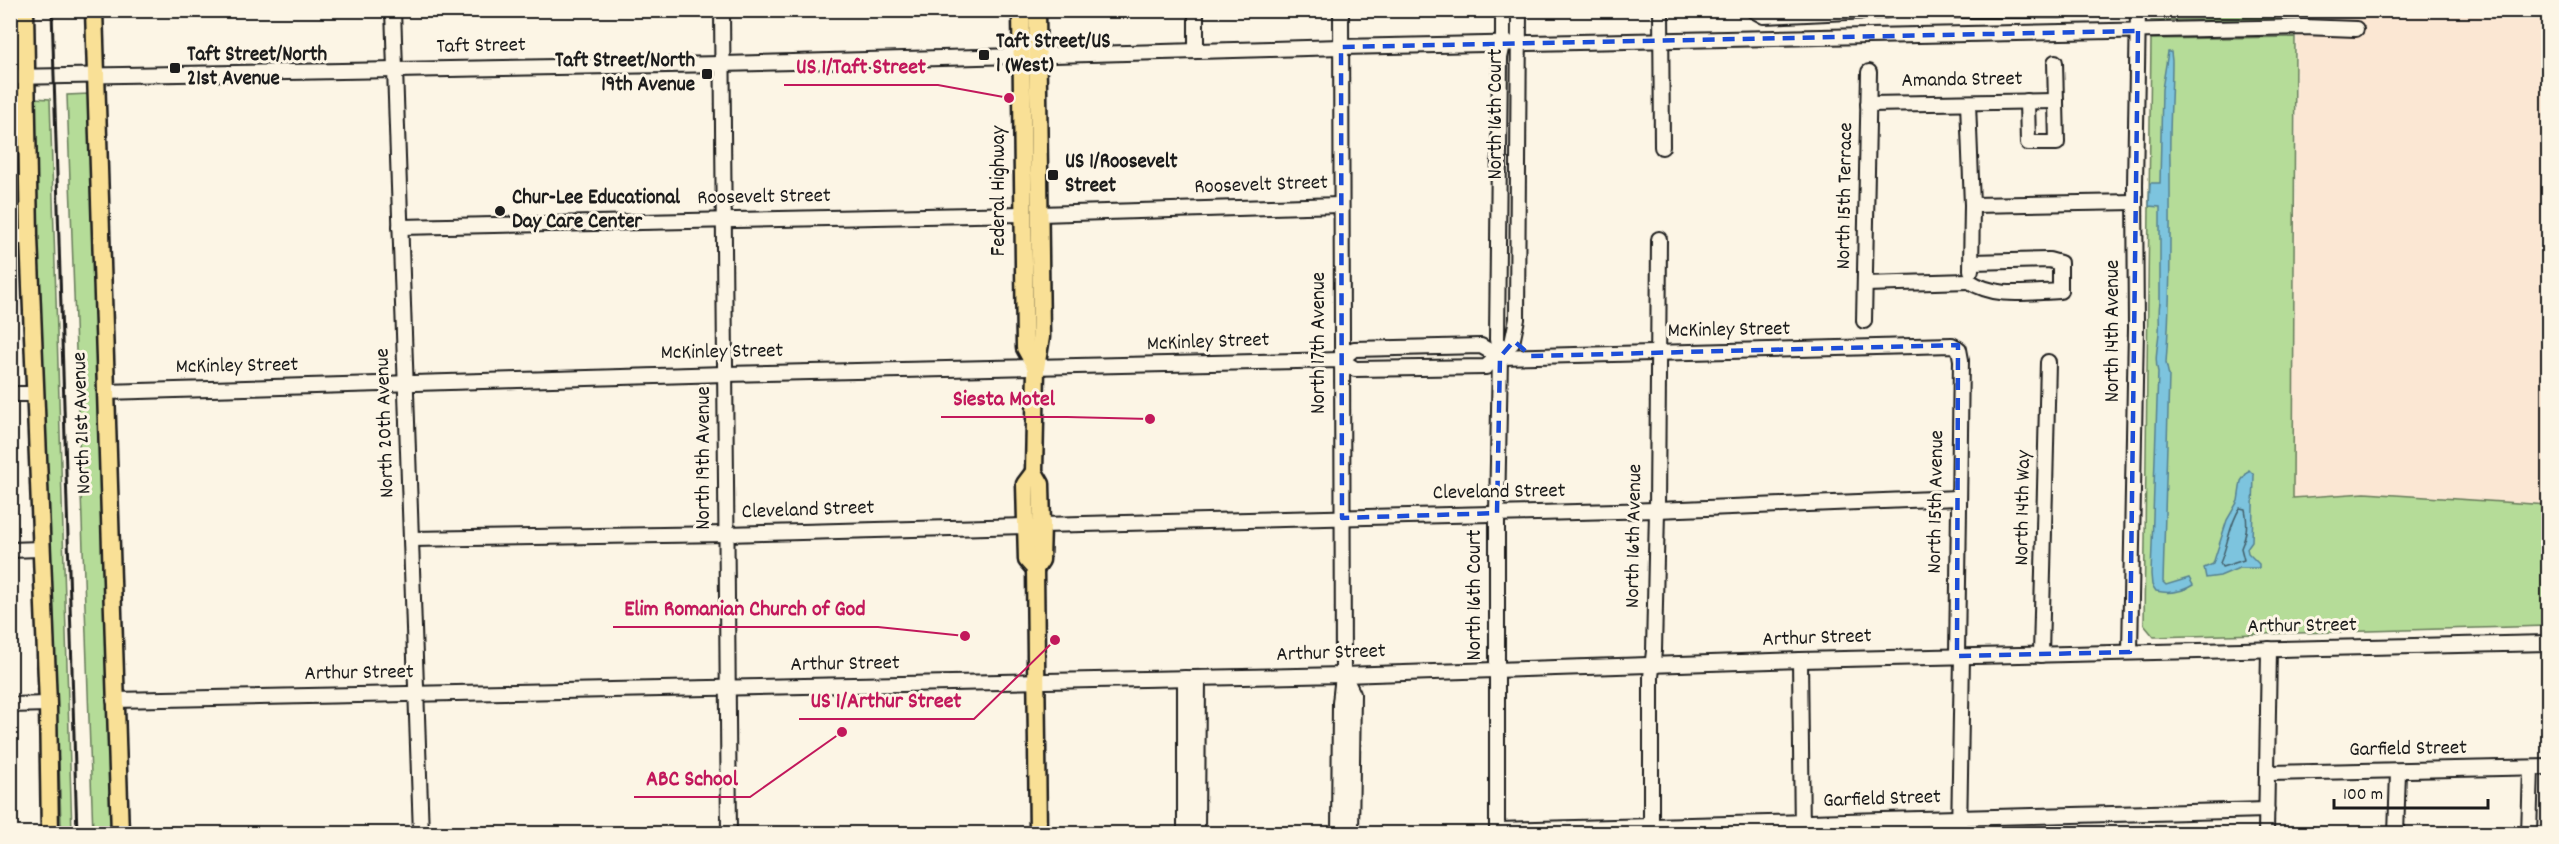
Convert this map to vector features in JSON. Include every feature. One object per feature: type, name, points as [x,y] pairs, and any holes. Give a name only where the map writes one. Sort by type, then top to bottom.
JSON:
[{"type":"main road","points":[[25,10],[19,77],[29,237],[48,704],[50,834]]},
{"type":"main road","name":"North 21st Avenue","points":[[94,10],[120,834]]},
{"type":"main road","name":"Federal Highway","points":[[1021,10],[1029,56],[1040,214],[1041,337],[1036,368],[1035,472],[1025,484],[1034,525],[1027,560],[1035,569],[1038,834]]},
{"type":"main road","name":"Federal Highway","points":[[1036,368],[1025,348],[1022,214],[1029,56],[1037,10]]},
{"type":"street","name":"North 20th Avenue","points":[[393,10],[421,834]]},
{"type":"street","name":"North 19th Avenue","points":[[722,10],[729,834]]},
{"type":"street","points":[[1196,10],[1196,51]]},
{"type":"street","name":"North 17th Avenue","points":[[1339,834],[1340,703],[1344,675],[1340,205],[1341,10]]},
{"type":"street","name":"North 16th Court","points":[[1497,832],[1497,513],[1500,357],[1497,339],[1500,58],[1503,44],[1503,10]]},
{"type":"street","name":"North 16th Court","points":[[1516,331],[1519,10]]},
{"type":"street","points":[[1661,10],[1662,147]]},
{"type":"street","points":[[1753,10],[1764,16],[1889,10]]},
{"type":"street","points":[[1931,10],[2060,10]]},
{"type":"street","name":"North 14th Avenue","points":[[2130,652],[2136,328],[2138,10]]},
{"type":"street","name":"Taft Street","points":[[19,77],[723,64],[1660,40],[2303,27],[2356,29]]},
{"type":"street","points":[[2027,101],[2028,143],[2057,143],[2055,62]]},
{"type":"street","name":"North 15th Terrace","points":[[1864,321],[1869,72]]},
{"type":"street","name":"Amanda Street","points":[[1868,104],[2056,101]]},
{"type":"street","points":[[1968,103],[1972,205],[1972,262],[1969,281]]},
{"type":"street","points":[[1972,205],[2135,202]]},
{"type":"street","name":"Roosevelt Street","points":[[1040,214],[1340,205]]},
{"type":"street","name":"Roosevelt Street","points":[[400,227],[1022,214]]},
{"type":"street","points":[[10,237],[29,237]]},
{"type":"street","name":"North 16th Avenue","points":[[1651,830],[1651,665],[1654,651],[1657,510],[1659,239]]},
{"type":"street","points":[[1865,284],[1969,281],[1981,289],[1995,293],[2060,291],[2060,263],[2049,260],[1972,262]]},
{"type":"street","points":[[1516,331],[1521,345],[1531,356]]},
{"type":"street","points":[[1500,357],[1512,343],[1516,331]]},
{"type":"street","name":"McKinley Street","points":[[1341,360],[1354,349],[1481,346],[1500,357],[1952,345],[1959,349]]},
{"type":"street","name":"North 15th Avenue","points":[[1959,349],[1961,360],[1958,498],[1959,834]]},
{"type":"street","name":"McKinley Street","points":[[105,392],[725,374],[1341,360],[1355,369],[1486,367],[1500,357]]},
{"type":"street","name":"North 14th Way","points":[[2041,655],[2048,362]]},
{"type":"street","points":[[10,394],[35,394]]},
{"type":"street","name":"Cleveland Street","points":[[411,539],[727,534],[1657,510],[1958,498]]},
{"type":"street","points":[[10,550],[40,549]]},
{"type":"street","name":"Arthur Street","points":[[114,700],[1344,675],[1497,668],[2548,643]]},
{"type":"street","points":[[2266,834],[2269,649]]},
{"type":"street","points":[[1800,660],[1802,828]]},
{"type":"street","name":"North 17th Avenue","points":[[1344,675],[1353,694],[1351,834]]},
{"type":"street","points":[[1185,834],[1191,678]]},
{"type":"street","points":[[1191,678],[1197,834]]},
{"type":"street","points":[[10,705],[48,704]]},
{"type":"street","name":"Garfield Street","points":[[2268,772],[2398,772],[2548,767]]},
{"type":"street","points":[[2529,834],[2531,768]]},
{"type":"street","points":[[2396,834],[2398,772]]},
{"type":"street","name":"Garfield Street","points":[[1497,832],[1802,828],[1960,818],[2267,810]]},
{"type":"highlighted area","points":[[2138,31],[2130,652],[1957,656],[1958,345],[1531,356],[1514,341],[1500,357],[1497,513],[1342,518],[1341,47]]},
{"type":"shaded area","points":[[2297,11],[2548,11],[2548,505],[2365,493],[2293,498]]},
{"type":"green space","points":[[2151,10],[2297,11],[2297,20],[2151,20]]},
{"type":"green space","points":[[2295,37],[2293,498],[2365,493],[2548,505],[2548,626],[2154,637],[2144,625],[2151,39]]},
{"type":"green space","points":[[89,94],[111,829],[109,833],[93,833],[67,95]]},
{"type":"green space","points":[[34,98],[50,99],[72,833],[67,833],[61,824],[59,762],[53,716]]},
{"type":"water","points":[[2168,52],[2171,52],[2172,61],[2166,363],[2169,376],[2163,582],[2166,585],[2189,578],[2193,585],[2175,592],[2156,591],[2152,585],[2151,574],[2158,372],[2156,357],[2160,302],[2160,207],[2149,206],[2150,183],[2160,183],[2162,89]]},
{"type":"water","points":[[2249,470],[2254,475],[2252,541],[2247,548],[2248,553],[2259,564],[2259,568],[2239,568],[2220,576],[2206,578],[2204,568],[2213,564],[2227,520],[2238,501],[2241,481]]},
{"type":"railway","points":[[52,10],[77,834]]},
{"type":"place","name":"Taft Street/US 1 (West)","points":[[984,55]]},
{"type":"place","name":"Taft Street/North 21st Avenue","points":[[175,68]]},
{"type":"place","name":"Taft Street/North 19th Avenue","points":[[707,74]]},
{"type":"place","name":"US 1/Taft Street","points":[[1009,98]]},
{"type":"place","name":"US 1/Roosevelt Street","points":[[1053,175]]},
{"type":"place","name":"Chur-Lee Educational Day Care Center","points":[[500,211]]},
{"type":"place","name":"Siesta Motel","points":[[1150,419]]},
{"type":"place","name":"Elim Romanian Church of God","points":[[965,636]]},
{"type":"place","name":"US 1/Arthur Street","points":[[1055,640]]},
{"type":"place","name":"ABC School","points":[[842,732]]}]
